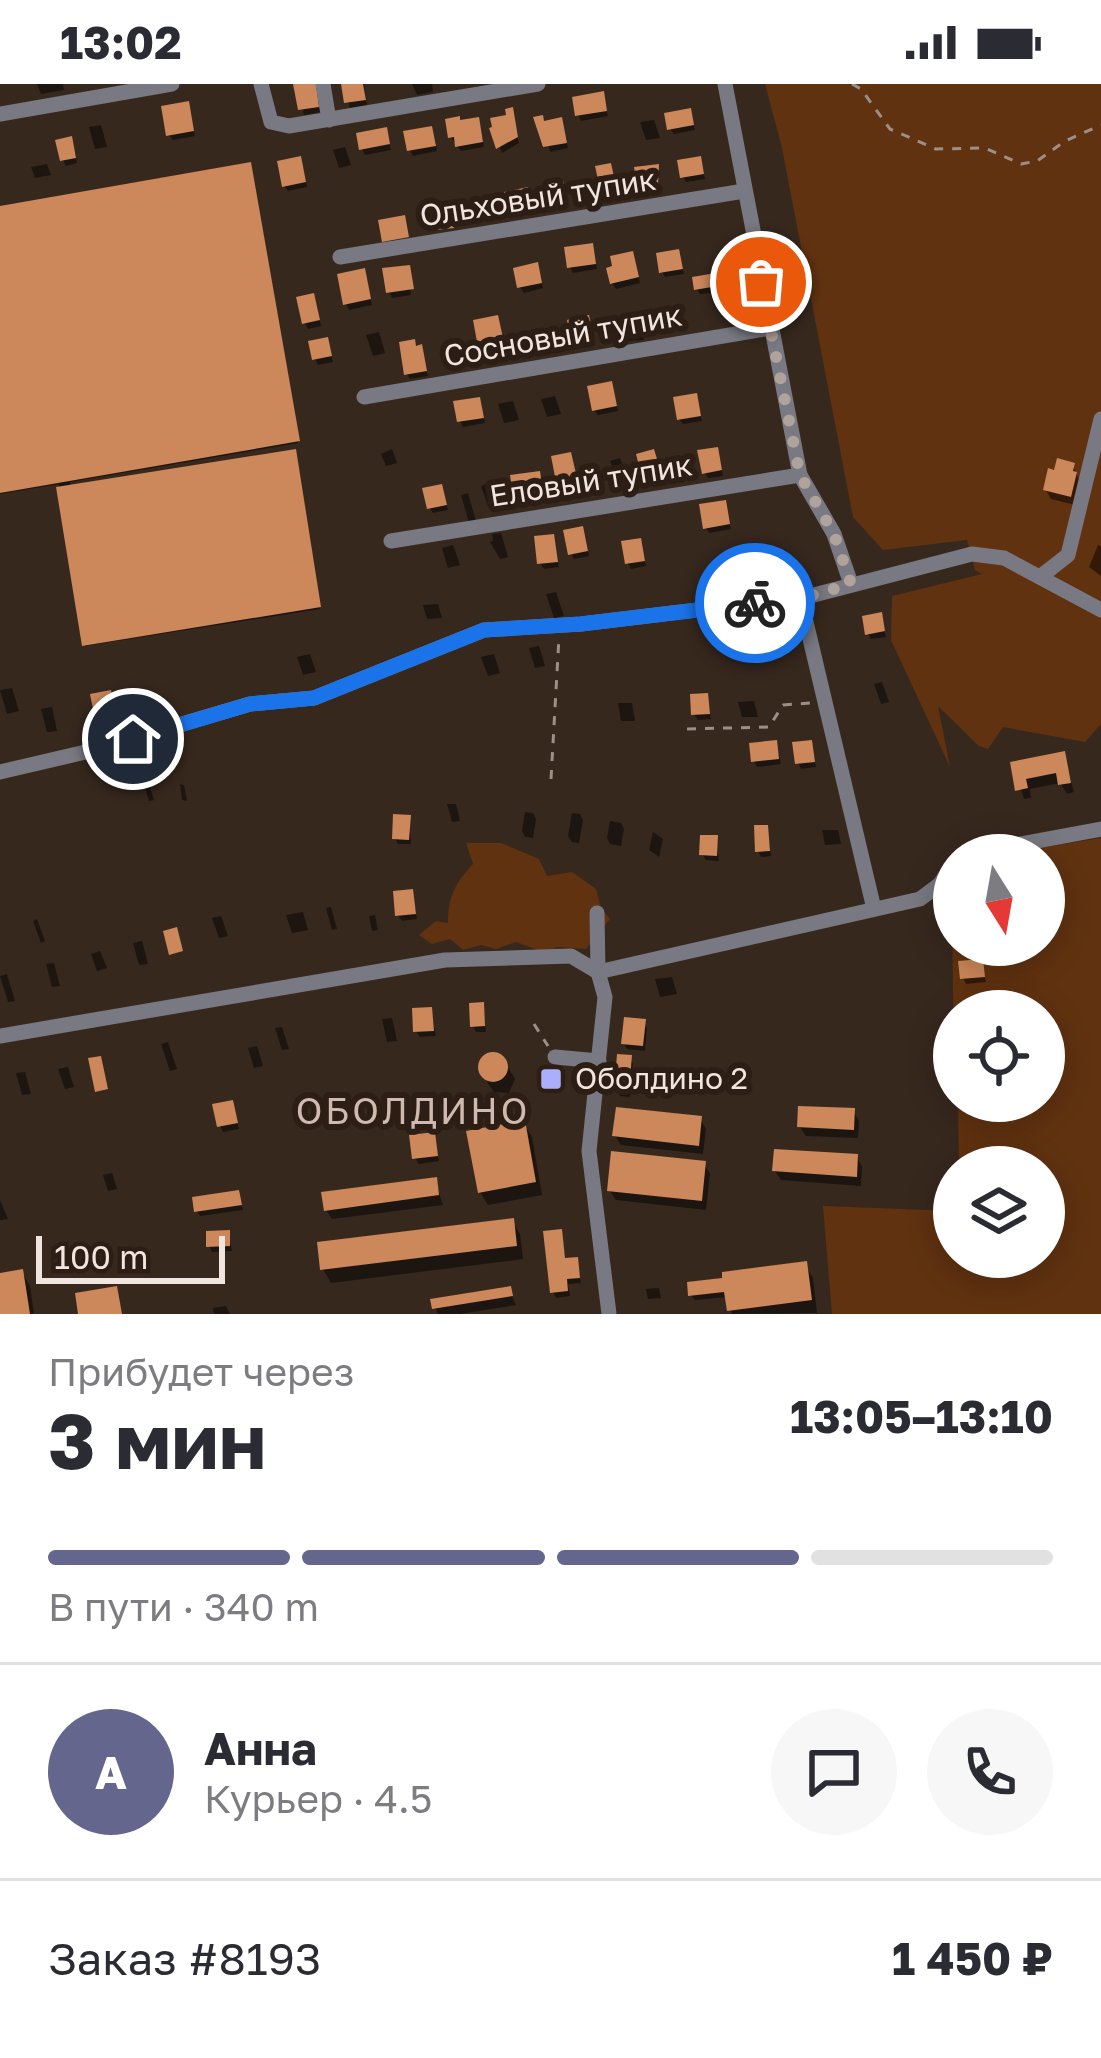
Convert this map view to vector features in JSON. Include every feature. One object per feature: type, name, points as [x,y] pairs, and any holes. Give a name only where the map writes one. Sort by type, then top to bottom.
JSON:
[{"type":"street","points":[[0,114],[172,84]]},
{"type":"street","points":[[261,84],[271,122],[289,127],[538,84]]},
{"type":"street","points":[[323,84],[329,120]]},
{"type":"street","points":[[725,84],[800,475],[834,534],[851,584]]},
{"type":"street","name":"Ольховый тупик","points":[[340,257],[744,191]]},
{"type":"street","name":"Сосновый тупик","points":[[364,397],[770,328]]},
{"type":"street","points":[[1040,577],[1068,555],[1101,419]]},
{"type":"street","name":"Еловый тупик","points":[[391,541],[800,475]]},
{"type":"street","points":[[874,909],[802,605],[806,597],[972,554],[1004,558],[1100,607]]},
{"type":"street","points":[[0,772],[94,751],[250,704],[314,698],[484,630],[789,599],[802,605]]},
{"type":"street","points":[[1065,836],[1101,830]]},
{"type":"street","points":[[0,1036],[445,960],[571,956],[598,972],[874,909],[933,890]]},
{"type":"street","points":[[597,913],[598,972],[604,997],[589,1151],[609,1314]]},
{"type":"street","points":[[556,1058],[599,1061]]},
{"type":"path","points":[[852,84],[861,89],[890,129],[936,149],[985,148],[1021,164],[1037,161],[1065,140],[1101,125]]},
{"type":"path","points":[[551,779],[560,624]]},
{"type":"path","points":[[687,729],[770,727],[783,705],[825,702]]},
{"type":"path","points":[[534,1024],[556,1058]]},
{"type":"shaded area","points":[[765,84],[1101,84],[1101,724],[1085,742],[1003,727],[988,749],[938,706],[950,767],[891,640],[892,596],[982,574],[975,570],[967,540],[883,550],[853,517],[782,148]]},
{"type":"shaded area","points":[[1101,838],[1101,1314],[832,1314],[823,1206],[933,1210],[933,1278],[1065,1278],[1065,1146],[959,1146],[958,1122],[1065,1122],[1065,990],[953,990],[953,966],[1065,966],[1065,844]]},
{"type":"shaded area","points":[[466,843],[501,843],[539,859],[547,876],[572,872],[596,889],[610,919],[586,949],[558,947],[544,952],[516,942],[496,949],[481,945],[463,950],[450,939],[432,944],[419,935],[436,921],[448,923],[454,891],[473,864]]},
{"type":"building","points":[[293,84],[316,84],[319,107],[298,110]]},
{"type":"building","points":[[341,84],[363,84],[366,100],[344,103]]},
{"type":"building","points":[[604,91],[607,111],[575,116],[572,97]]},
{"type":"building","points":[[189,101],[194,131],[166,136],[161,106]]},
{"type":"building","points":[[513,107],[518,137],[496,149],[490,118],[506,115],[505,109]]},
{"type":"building","points":[[691,108],[694,125],[667,130],[664,113]]},
{"type":"building","points":[[543,115],[544,121],[562,117],[567,143],[543,147],[533,117]]},
{"type":"building","points":[[460,116],[460,120],[479,117],[483,142],[455,147],[445,119]]},
{"type":"building","points":[[432,126],[436,146],[407,151],[403,131]]},
{"type":"building","points":[[387,127],[390,144],[359,150],[356,133]]},
{"type":"building","points":[[72,136],[76,158],[60,161],[55,140]]},
{"type":"building","points":[[301,156],[306,182],[282,187],[277,161]]},
{"type":"building","points":[[701,156],[704,174],[680,178],[677,160]]},
{"type":"building","points":[[251,162],[300,441],[0,493],[0,206]]},
{"type":"building","points":[[611,163],[617,191],[601,194],[595,166]]},
{"type":"building","points":[[659,164],[658,186],[637,189],[634,167]]},
{"type":"building","points":[[563,181],[567,200],[547,204],[543,185]]},
{"type":"building","points":[[528,187],[532,204],[508,210],[504,192]]},
{"type":"building","points":[[451,208],[454,228],[435,230],[432,211]]},
{"type":"building","points":[[405,215],[409,237],[382,242],[378,220]]},
{"type":"building","points":[[593,243],[596,264],[567,268],[564,247]]},
{"type":"building","points":[[679,249],[683,269],[659,273],[656,253]]},
{"type":"building","points":[[633,251],[639,277],[610,284],[606,268],[612,266],[610,256]]},
{"type":"building","points":[[538,262],[542,283],[517,288],[513,268]]},
{"type":"building","points":[[410,265],[414,289],[386,293],[382,268]]},
{"type":"building","points":[[365,268],[371,299],[343,305],[337,274]]},
{"type":"building","points":[[722,272],[724,285],[694,290],[692,277]]},
{"type":"building","points":[[314,293],[320,320],[302,324],[296,297]]},
{"type":"building","points":[[498,315],[503,338],[477,342],[473,320]]},
{"type":"building","points":[[589,315],[594,340],[572,345],[567,320]]},
{"type":"building","points":[[641,315],[642,334],[618,337],[617,317]]},
{"type":"building","points":[[328,337],[332,356],[312,360],[308,341]]},
{"type":"building","points":[[415,339],[416,346],[422,344],[427,371],[404,375],[399,342]]},
{"type":"building","points":[[612,381],[617,406],[592,411],[587,386]]},
{"type":"building","points":[[697,393],[701,416],[677,420],[673,397]]},
{"type":"building","points":[[480,397],[484,418],[457,422],[453,401]]},
{"type":"building","points":[[718,447],[722,470],[702,474],[697,450]]},
{"type":"building","points":[[296,449],[321,607],[82,646],[56,487]]},
{"type":"building","points":[[654,449],[660,469],[641,474],[636,454]]},
{"type":"building","points":[[571,452],[577,478],[556,482],[551,456]]},
{"type":"building","points":[[1057,458],[1075,463],[1071,497],[1043,490],[1048,468],[1054,470]]},
{"type":"building","points":[[540,471],[543,492],[513,496],[510,475]]},
{"type":"building","points":[[442,484],[447,505],[427,509],[422,488]]},
{"type":"building","points":[[726,500],[730,524],[703,529],[699,504]]},
{"type":"building","points":[[583,526],[588,551],[568,555],[563,530]]},
{"type":"building","points":[[554,534],[558,562],[537,564],[534,536]]},
{"type":"building","points":[[641,538],[645,561],[625,564],[621,541]]},
{"type":"building","points":[[777,560],[781,586],[754,589],[750,564]]},
{"type":"building","points":[[882,612],[885,631],[865,635],[862,616]]},
{"type":"building","points":[[111,690],[115,710],[94,714],[90,694]]},
{"type":"building","points":[[708,693],[710,714],[691,715],[690,694]]},
{"type":"building","points":[[777,740],[779,759],[751,762],[749,743]]},
{"type":"building","points":[[812,740],[815,762],[795,764],[792,742]]},
{"type":"building","points":[[1065,751],[1071,783],[1058,785],[1056,773],[1026,779],[1028,788],[1015,791],[1010,762]]},
{"type":"building","points":[[393,814],[411,815],[409,840],[392,839]]},
{"type":"building","points":[[754,825],[768,825],[770,851],[755,852]]},
{"type":"building","points":[[700,835],[718,835],[717,856],[699,855]]},
{"type":"building","points":[[413,889],[416,914],[395,916],[393,891]]},
{"type":"building","points":[[177,927],[183,951],[169,955],[163,931]]},
{"type":"building","points":[[959,966],[984,966],[985,977],[960,979]]},
{"type":"building","points":[[484,1002],[485,1026],[470,1027],[469,1003]]},
{"type":"building","points":[[432,1007],[434,1031],[413,1032],[412,1008]]},
{"type":"building","points":[[624,1017],[646,1019],[643,1046],[621,1044]]},
{"type":"building","points":[[493,1052],[504,1056],[508,1067],[504,1078],[493,1082],[482,1078],[478,1067],[482,1056]]},
{"type":"building","points":[[617,1054],[632,1055],[629,1092],[614,1091]]},
{"type":"building","points":[[101,1056],[108,1089],[95,1092],[88,1058]]},
{"type":"building","points":[[664,1068],[707,1072],[706,1088],[662,1085]]},
{"type":"building","points":[[233,1100],[238,1123],[217,1127],[212,1104]]},
{"type":"building","points":[[798,1106],[855,1108],[854,1130],[797,1127]]},
{"type":"building","points":[[616,1107],[702,1116],[699,1146],[612,1136]]},
{"type":"building","points":[[525,1120],[536,1182],[478,1193],[466,1131]]},
{"type":"building","points":[[435,1132],[438,1156],[412,1159],[409,1135]]},
{"type":"building","points":[[774,1149],[858,1154],[857,1177],[772,1171]]},
{"type":"building","points":[[611,1151],[706,1161],[702,1201],[607,1191]]},
{"type":"building","points":[[437,1177],[439,1195],[324,1211],[321,1192]]},
{"type":"building","points":[[239,1190],[242,1205],[194,1212],[192,1197]]},
{"type":"building","points":[[514,1218],[517,1246],[320,1270],[317,1242]]},
{"type":"building","points":[[562,1229],[565,1258],[578,1257],[580,1278],[567,1279],[568,1291],[550,1293],[543,1231]]},
{"type":"building","points":[[230,1230],[230,1246],[206,1247],[206,1231]]},
{"type":"building","points":[[807,1261],[812,1300],[727,1311],[724,1292],[688,1296],[687,1282],[722,1278],[722,1272]]},
{"type":"building","points":[[23,1269],[30,1314],[0,1314],[0,1273]]},
{"type":"building","points":[[117,1286],[122,1314],[78,1314],[75,1293]]},
{"type":"building","points":[[511,1286],[513,1296],[432,1309],[430,1299]]},
{"type":"way so far","points":[[755,603],[789,599],[802,605],[806,597],[851,584],[834,534],[800,475],[761,282]]},
{"type":"place","name":"Оболдино 2","points":[[551,1079]]},
{"type":"district","name":"ОБОЛДИНО","points":[[413,1111]]},
{"type":"route","points":[[133,739],[250,704],[314,698],[484,630],[581,624],[755,603]]}]
